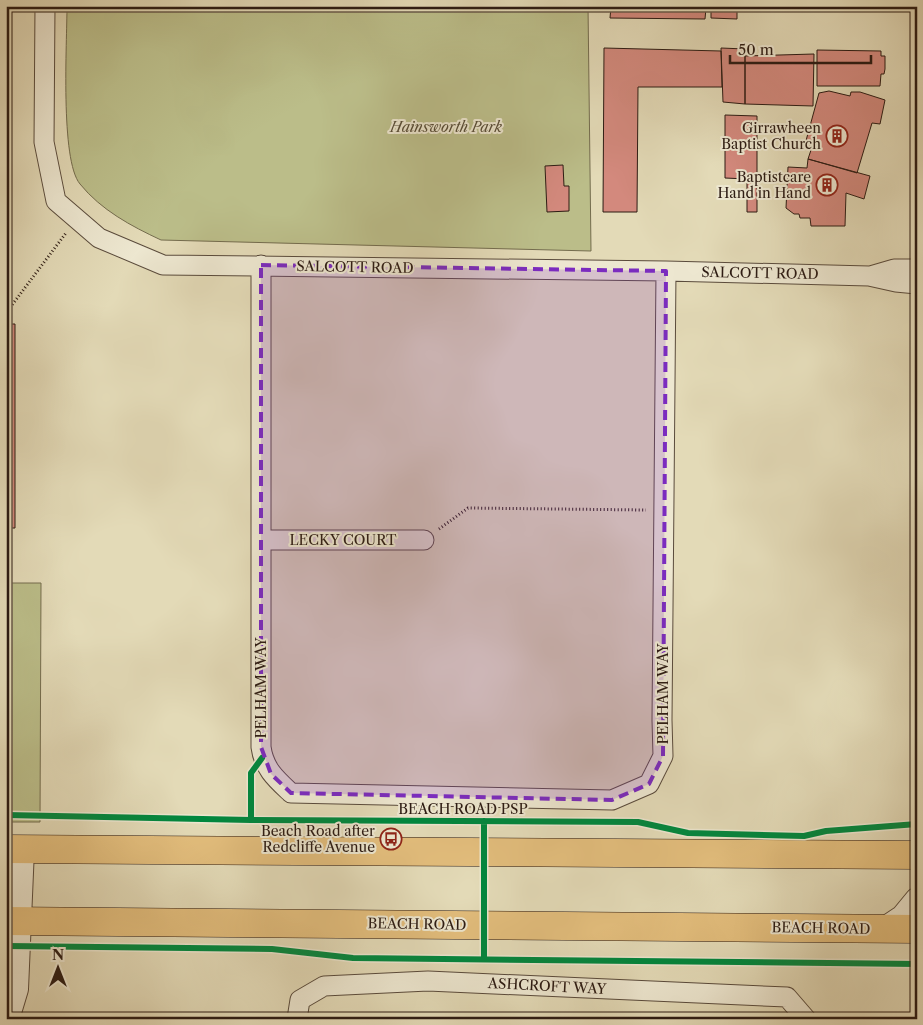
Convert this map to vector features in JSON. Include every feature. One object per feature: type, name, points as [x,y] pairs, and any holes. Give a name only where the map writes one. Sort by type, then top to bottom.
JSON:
[{"type":"main road","points":[[14,849],[917,855]]},
{"type":"main road","name":"BEACH ROAD","points":[[13,921],[917,929]]},
{"type":"street","name":"SALCOTT ROAD","points":[[45,6],[44,142],[56,201],[99,238],[163,265],[666,271],[869,276],[917,284]]},
{"type":"street","name":"PELHAM WAY","points":[[261,265],[262,758],[271,774],[291,792],[612,800],[648,784],[663,756],[666,271]]},
{"type":"street","name":"SALCOTT ROAD","points":[[869,276],[894,269],[917,268]]},
{"type":"street","name":"LECKY COURT","points":[[261,540],[424,540]]},
{"type":"street","points":[[7,1019],[16,990],[13,921],[14,849]]},
{"type":"street","points":[[885,929],[903,917],[917,900]]},
{"type":"street","name":"ASHCROFT WAY","points":[[297,1019],[300,1000],[324,986],[428,981],[787,997],[806,1019]]},
{"type":"path","points":[[6,313],[76,218]]},
{"type":"path","points":[[424,540],[468,508],[664,510]]},
{"type":"highlighted area","points":[[261,265],[666,271],[663,756],[649,784],[612,800],[291,793],[271,774],[261,747]]},
{"type":"green space","name":"Hainsworth Park","points":[[67,6],[588,6],[591,251],[161,240],[128,223],[97,202],[80,184],[74,171],[67,127]]},
{"type":"green space","points":[[6,583],[41,583],[40,822],[6,822]]},
{"type":"building","points":[[611,6],[737,6],[737,19],[711,18],[711,8],[706,8],[705,19],[610,18]]},
{"type":"building","points":[[604,48],[721,51],[722,87],[638,87],[637,212],[603,212]]},
{"type":"building","points":[[721,48],[745,49],[745,104],[723,102]]},
{"type":"building","points":[[817,50],[881,51],[881,56],[885,56],[885,69],[884,74],[881,74],[880,86],[817,86]]},
{"type":"building","points":[[814,54],[813,106],[745,104],[745,56]]},
{"type":"building","name":"Girrawheen Baptist Church","points":[[829,91],[850,96],[851,92],[860,92],[885,100],[880,124],[872,123],[857,173],[808,159],[811,150],[804,148],[819,93]]},
{"type":"building","points":[[725,115],[757,116],[757,212],[747,212],[747,179],[725,178]]},
{"type":"building","name":"Baptistcare Hand in Hand","points":[[808,159],[870,176],[864,199],[846,193],[845,226],[811,226],[810,218],[800,218],[799,214],[794,214],[786,208],[788,167],[807,168]]},
{"type":"building","points":[[563,165],[564,186],[569,186],[569,211],[547,212],[545,166]]},
{"type":"building","points":[[6,324],[15,324],[15,528],[6,528]]},
{"type":"cycle path","points":[[251,820],[251,773],[262,758]]},
{"type":"cycle path","name":"BEACH ROAD PSP","points":[[6,815],[251,820],[638,822],[688,833],[804,836],[826,831],[917,824]]},
{"type":"cycle path","name":"BEACH ROAD PSP","points":[[484,821],[484,958]]},
{"type":"cycle path","points":[[6,946],[272,949],[353,958],[917,964]]},
{"type":"place","name":"Girrawheen Baptist Church","points":[[837,136]]},
{"type":"place","name":"Baptistcare Hand in Hand","points":[[827,185]]},
{"type":"place","name":"Beach Road after Redcliffe Avenue","points":[[391,839]]}]
